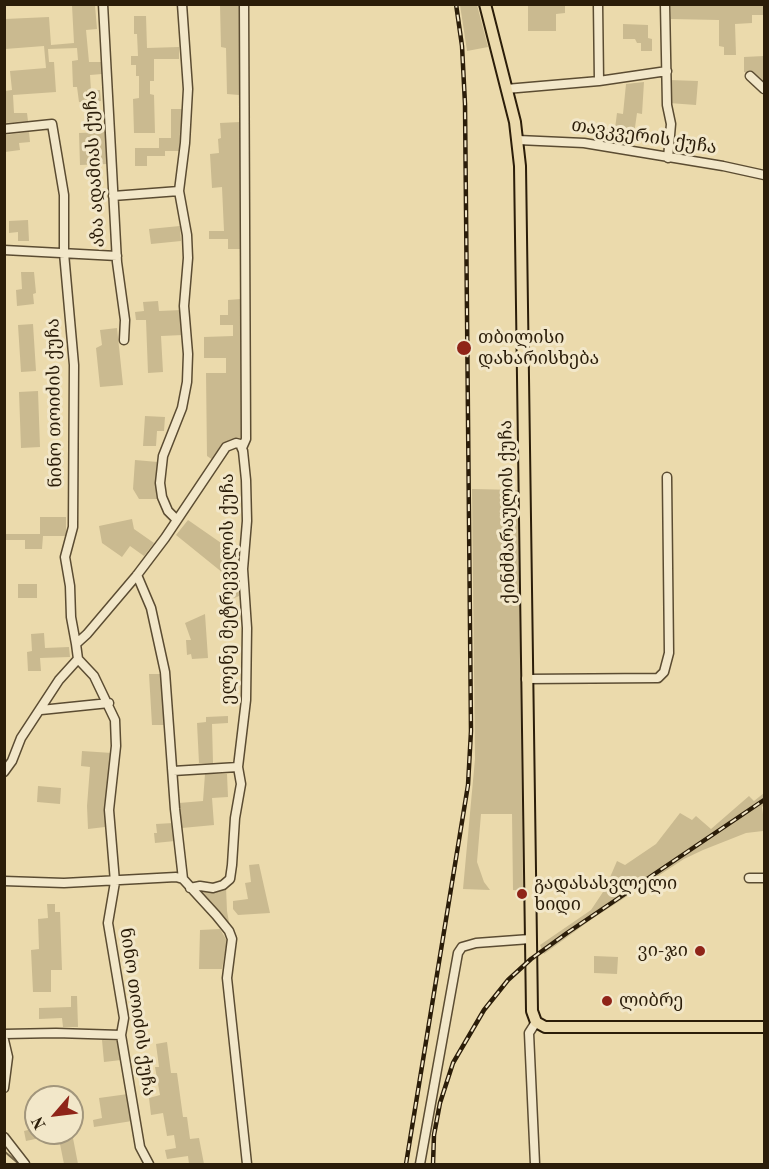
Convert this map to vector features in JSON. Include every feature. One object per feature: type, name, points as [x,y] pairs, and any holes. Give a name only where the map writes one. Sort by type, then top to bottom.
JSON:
[{"type":"main road","name":"ქინძმარაულის ქუჩა","points":[[485,4],[518,140],[520,166],[530,939],[532,1011],[536,1022]]},
{"type":"main road","points":[[536,1022],[545,1027],[765,1027]]},
{"type":"street","name":"აზა ადამიას ქუჩა","points":[[4,250],[117,256],[102,4]]},
{"type":"street","points":[[76,644],[137,575],[177,520],[168,511],[162,497],[160,483],[163,456],[182,408],[187,382],[188,354],[184,306],[188,258],[187,235],[179,190],[185,143],[188,89],[182,4]]},
{"type":"street","points":[[242,448],[246,439],[244,4]]},
{"type":"street","points":[[598,4],[599,81]]},
{"type":"street","points":[[666,4],[667,105],[670,124],[668,158]]},
{"type":"street","points":[[506,89],[599,81],[667,71]]},
{"type":"street","points":[[750,76],[765,89]]},
{"type":"street","name":"ნინო თოიძის ქუჩა","points":[[4,129],[52,124],[64,195],[64,253],[74,365],[73,527],[65,557],[78,659],[94,676],[109,703],[117,733],[109,810],[115,882],[108,923],[124,1018],[121,1035],[140,1147],[149,1164]]},
{"type":"street","name":"თავკვერის ქუჩა","points":[[518,140],[584,143],[732,167],[765,175]]},
{"type":"street","points":[[113,196],[179,190]]},
{"type":"street","points":[[117,256],[125,320],[124,340]]},
{"type":"street","name":"ელენე მეტრეველის ქუჩა","points":[[177,520],[226,447],[236,442],[242,448],[246,480],[247,521],[243,568],[247,628],[246,700],[238,767],[241,784],[235,818],[230,879],[219,887],[190,888]]},
{"type":"street","points":[[526,679],[658,678],[664,672],[669,654],[667,477]]},
{"type":"street","points":[[137,575],[151,608],[165,672],[183,879]]},
{"type":"street","points":[[4,772],[12,761],[21,738],[59,680],[78,659]]},
{"type":"street","points":[[41,710],[109,703]]},
{"type":"street","points":[[173,771],[238,767]]},
{"type":"street","points":[[4,881],[115,882],[176,876],[183,879],[229,931],[232,939],[227,978],[247,1164]]},
{"type":"street","points":[[749,878],[765,878]]},
{"type":"street","points":[[420,1164],[458,953],[462,947],[476,943],[530,939]]},
{"type":"street","points":[[535,1164],[529,1034],[536,1022]]},
{"type":"street","points":[[4,1034],[121,1035]]},
{"type":"street","points":[[4,1040],[8,1057],[4,1088]]},
{"type":"street","points":[[4,1137],[26,1164]]},
{"type":"shaded area","points":[[72,5],[95,5],[97,29],[86,30],[89,62],[101,62],[102,74],[90,75],[91,90],[100,90],[101,101],[79,102],[77,87],[73,87],[72,61],[78,60],[77,48],[48,49],[49,62],[54,62],[56,92],[13,95],[14,113],[27,113],[28,121],[5,123],[5,91],[12,90],[10,71],[46,68],[44,46],[5,49],[5,19],[49,17],[51,45],[74,43]]},
{"type":"shaded area","points":[[220,5],[240,5],[239,95],[227,94],[226,48],[221,47]]},
{"type":"shaded area","points":[[460,5],[477,5],[488,47],[467,51]]},
{"type":"shaded area","points":[[528,5],[565,5],[565,13],[556,14],[556,31],[528,31]]},
{"type":"shaded area","points":[[671,5],[764,5],[764,15],[752,15],[752,23],[735,24],[736,55],[724,55],[724,47],[719,46],[719,20],[671,19]]},
{"type":"shaded area","points":[[134,16],[146,16],[147,48],[179,47],[179,59],[154,59],[154,81],[150,81],[150,94],[154,95],[155,133],[134,133],[133,99],[139,98],[139,76],[136,76],[136,65],[131,65],[131,56],[138,56]]},
{"type":"shaded area","points":[[623,24],[648,25],[648,38],[652,39],[652,51],[641,51],[641,43],[637,43],[635,39],[623,39]]},
{"type":"shaded area","points":[[764,56],[764,86],[753,75],[744,72],[744,57]]},
{"type":"shaded area","points":[[669,80],[698,81],[696,105],[669,103]]},
{"type":"shaded area","points":[[644,82],[642,114],[637,113],[633,142],[601,138],[602,127],[615,129],[617,113],[623,114],[626,84]]},
{"type":"shaded area","points":[[171,109],[182,109],[182,151],[165,151],[165,156],[147,156],[147,166],[135,166],[135,148],[159,148],[159,138],[171,138]]},
{"type":"shaded area","points":[[240,122],[242,249],[228,249],[228,239],[209,239],[209,231],[224,231],[222,187],[212,188],[210,154],[219,153],[220,123]]},
{"type":"shaded area","points":[[29,132],[30,142],[19,143],[20,150],[5,152],[5,135]]},
{"type":"shaded area","points":[[106,132],[107,164],[80,165],[79,133]]},
{"type":"shaded area","points":[[28,220],[29,241],[18,241],[18,232],[9,233],[9,221]]},
{"type":"shaded area","points":[[180,226],[181,241],[151,244],[149,229]]},
{"type":"shaded area","points":[[21,272],[34,272],[36,293],[33,294],[34,304],[17,306],[16,290],[22,289]]},
{"type":"shaded area","points":[[241,299],[244,438],[241,441],[231,439],[224,444],[213,460],[207,456],[206,373],[226,373],[226,358],[204,358],[204,337],[233,336],[233,325],[220,325],[220,315],[228,315],[228,300]]},
{"type":"shaded area","points":[[158,301],[159,311],[182,310],[183,335],[161,336],[163,372],[148,373],[146,320],[136,320],[135,312],[144,311],[143,302]]},
{"type":"shaded area","points":[[33,324],[36,371],[21,372],[18,325]]},
{"type":"shaded area","points":[[117,328],[123,385],[100,387],[96,348],[102,345],[100,330]]},
{"type":"shaded area","points":[[38,391],[40,447],[21,448],[19,392]]},
{"type":"shaded area","points":[[145,416],[165,417],[164,431],[157,431],[156,446],[143,446]]},
{"type":"shaded area","points":[[135,460],[158,462],[160,466],[156,490],[157,499],[139,499],[133,489]]},
{"type":"shaded area","points":[[472,489],[518,490],[523,891],[513,890],[512,814],[481,814],[477,862],[484,882],[490,890],[463,889],[475,759]]},
{"type":"shaded area","points":[[40,517],[66,517],[66,536],[43,536],[42,549],[25,549],[25,540],[5,540],[5,534],[40,534]]},
{"type":"shaded area","points":[[132,519],[134,529],[154,543],[144,556],[130,546],[122,557],[102,543],[99,526]]},
{"type":"shaded area","points":[[188,520],[237,554],[239,596],[230,600],[223,573],[176,535]]},
{"type":"shaded area","points":[[18,584],[37,584],[37,598],[18,598]]},
{"type":"shaded area","points":[[205,614],[208,658],[192,659],[191,654],[187,655],[186,640],[191,640],[185,623]]},
{"type":"shaded area","points":[[44,633],[45,648],[69,647],[70,657],[40,658],[41,671],[28,671],[27,652],[32,651],[31,634]]},
{"type":"shaded area","points":[[149,674],[162,674],[165,725],[152,725]]},
{"type":"shaded area","points":[[228,716],[228,723],[212,724],[213,763],[199,763],[197,723],[206,722],[206,717]]},
{"type":"shaded area","points":[[82,751],[112,753],[105,802],[105,827],[88,829],[90,767],[81,766]]},
{"type":"shaded area","points":[[205,774],[227,774],[228,797],[212,798],[214,825],[182,828],[179,803],[203,801]]},
{"type":"shaded area","points":[[38,786],[61,788],[60,804],[37,802]]},
{"type":"shaded area","points":[[764,793],[763,831],[746,833],[684,859],[592,919],[544,954],[540,945],[591,910],[605,889],[617,861],[625,865],[656,844],[680,813],[692,820],[696,816],[711,829],[749,796],[754,801]]},
{"type":"shaded area","points":[[173,823],[175,841],[155,843],[156,824]]},
{"type":"shaded area","points":[[259,864],[270,913],[238,915],[233,909],[233,901],[248,899],[245,883],[251,882],[249,865]]},
{"type":"shaded area","points":[[226,887],[230,928],[197,888],[220,891]]},
{"type":"shaded area","points":[[47,904],[55,904],[55,912],[60,912],[62,970],[51,970],[51,992],[33,992],[31,950],[39,949],[38,919],[48,918]]},
{"type":"shaded area","points":[[220,929],[227,941],[222,969],[199,969],[200,930]]},
{"type":"shaded area","points":[[594,956],[618,957],[617,974],[594,973]]},
{"type":"shaded area","points":[[71,996],[77,996],[78,1027],[63,1027],[62,1018],[39,1019],[39,1008],[71,1007]]},
{"type":"shaded area","points":[[102,1040],[119,1041],[121,1060],[104,1062]]},
{"type":"shaded area","points":[[167,1042],[171,1073],[177,1073],[183,1117],[187,1117],[190,1139],[199,1138],[204,1164],[189,1164],[188,1156],[167,1159],[165,1150],[176,1148],[174,1135],[167,1136],[163,1113],[151,1115],[149,1098],[160,1095],[155,1067],[159,1067],[156,1044]]},
{"type":"shaded area","points":[[128,1094],[132,1121],[94,1127],[93,1120],[102,1118],[99,1098]]},
{"type":"shaded area","points":[[60,1145],[74,1145],[78,1164],[64,1164]]},
{"type":"waterway","points":[[4,1151],[19,1164]]},
{"type":"railway","points":[[406,1164],[468,785],[471,731],[465,104],[462,46],[456,4]]},
{"type":"railway","points":[[433,1164],[434,1135],[440,1103],[453,1063],[484,1010],[508,980],[531,959],[567,933],[764,800]]},
{"type":"place","name":"თბილისი დახარისხება","points":[[464,348]]},
{"type":"place","name":"გადასასვლელი ხიდი","points":[[522,894]]},
{"type":"place","name":"ვი-ჯი","points":[[700,951]]},
{"type":"place","name":"ლიბრე","points":[[607,1001]]}]
